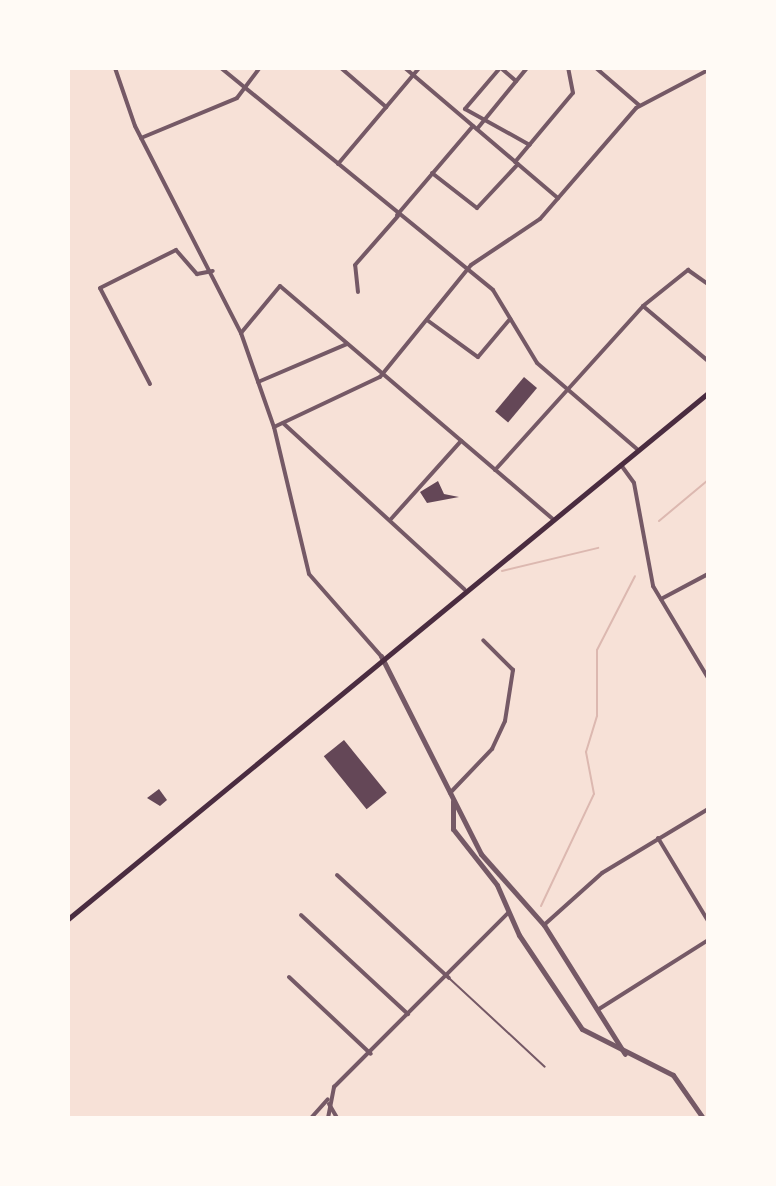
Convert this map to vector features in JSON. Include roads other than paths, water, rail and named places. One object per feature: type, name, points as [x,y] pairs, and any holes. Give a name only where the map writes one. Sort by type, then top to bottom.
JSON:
[{"type":"main road","points":[[68,919],[381,656],[708,393]]},
{"type":"street","points":[[115,68],[141,138],[213,271],[241,333],[274,427],[309,574],[381,656],[481,854],[544,925],[625,1054]]},
{"type":"street","points":[[221,68],[495,291],[537,363],[638,450]]},
{"type":"street","points":[[141,138],[237,98],[260,68]]},
{"type":"street","points":[[341,68],[386,107]]},
{"type":"street","points":[[405,68],[558,198]]},
{"type":"street","points":[[338,164],[419,68]]},
{"type":"street","points":[[516,81],[500,68],[465,109],[482,123],[530,145]]},
{"type":"street","points":[[358,292],[355,265],[432,173],[482,123],[527,68]]},
{"type":"street","points":[[432,173],[477,208],[573,93],[568,68]]},
{"type":"street","points":[[596,68],[639,105]]},
{"type":"street","points":[[274,427],[383,375],[468,269],[538,221],[639,105],[708,70]]},
{"type":"street","points":[[150,384],[100,288],[176,250],[197,274],[213,271]]},
{"type":"street","points":[[495,470],[643,306],[688,270],[708,284]]},
{"type":"street","points":[[241,333],[280,286],[552,518]]},
{"type":"street","points":[[643,306],[708,361]]},
{"type":"street","points":[[427,320],[478,357],[511,318]]},
{"type":"street","points":[[258,382],[347,344]]},
{"type":"street","points":[[283,423],[464,589]]},
{"type":"street","points":[[391,519],[461,441]]},
{"type":"street","points":[[620,464],[634,483],[661,599],[707,675]]},
{"type":"street","points":[[661,599],[708,574]]},
{"type":"street","points":[[450,793],[492,749],[505,721],[513,670],[483,640]]},
{"type":"street","points":[[453,800],[451,825],[582,1029],[678,1079],[703,1118]]},
{"type":"street","points":[[544,925],[602,873],[708,809]]},
{"type":"street","points":[[658,838],[708,921]]},
{"type":"street","points":[[337,875],[447,976]]},
{"type":"street","points":[[311,1118],[509,912]]},
{"type":"street","points":[[301,915],[408,1014]]},
{"type":"street","points":[[599,1009],[708,940]]},
{"type":"street","points":[[289,977],[371,1054]]},
{"type":"street","points":[[328,1100],[328,1118]]},
{"type":"street","points":[[328,1100],[337,1118]]},
{"type":"lane","points":[[447,976],[545,1067]]},
{"type":"waterway","points":[[659,521],[708,480]]},
{"type":"waterway","points":[[502,571],[598,548]]},
{"type":"waterway","points":[[541,906],[594,794],[586,752],[597,716],[597,650],[635,576]]}]
